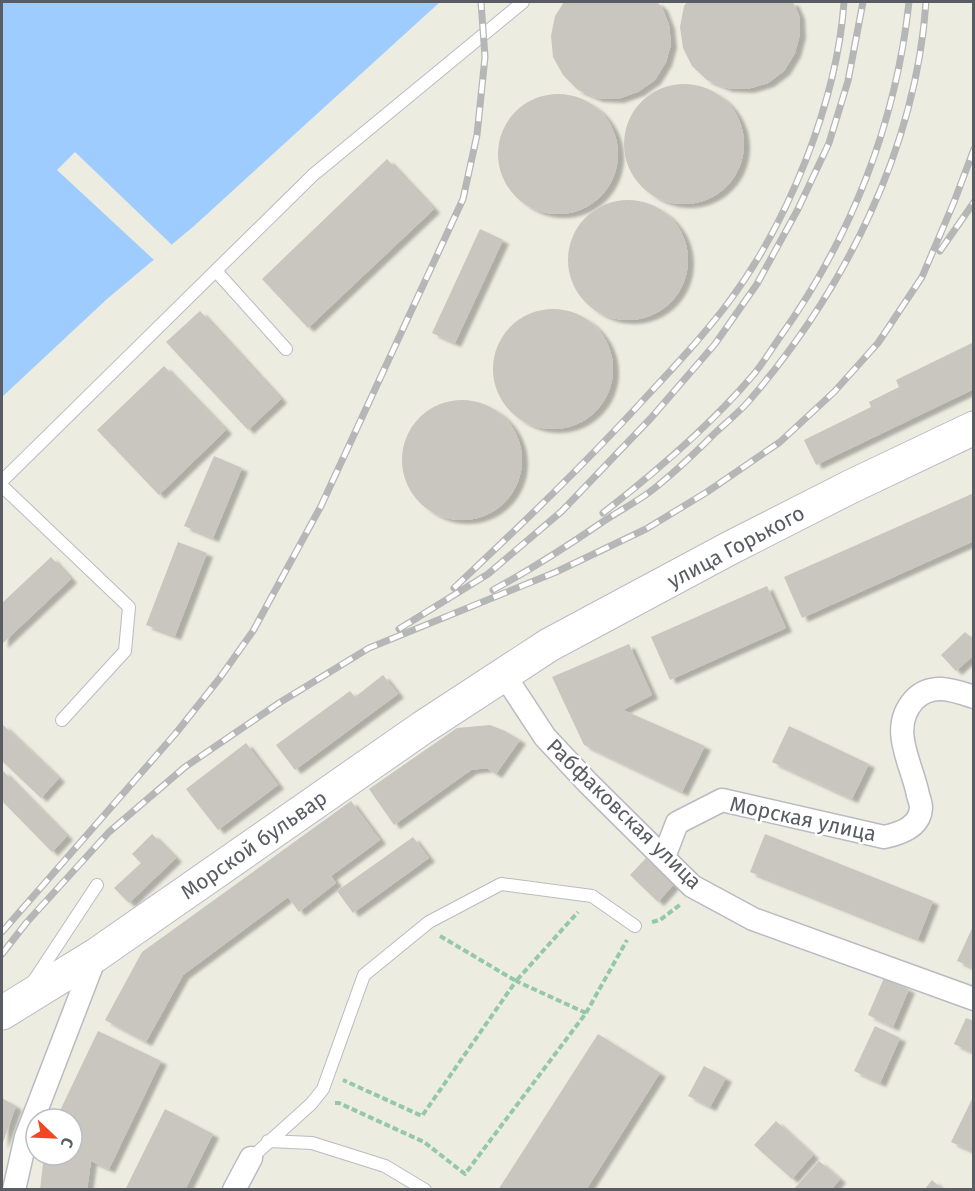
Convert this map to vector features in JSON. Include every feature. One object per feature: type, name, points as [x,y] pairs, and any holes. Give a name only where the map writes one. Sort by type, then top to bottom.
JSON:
[{"type":"street","name":"улица Горького","points":[[503,674],[549,645],[730,548],[974,428]]},
{"type":"street","name":"Рабфаковская улица","points":[[503,674],[545,737],[692,886],[753,919],[974,999]]},
{"type":"street","name":"Морской бульвар","points":[[11,1007],[96,955],[503,674]]},
{"type":"street","name":"Морская улица","points":[[663,857],[677,823],[722,800],[885,837],[904,832],[916,821],[921,809],[901,739],[902,721],[911,703],[921,692],[942,688],[974,697]]},
{"type":"street","points":[[14,1190],[26,1137],[96,955]]},
{"type":"street","points":[[234,1190],[251,1158]]},
{"type":"lane","points":[[2,481],[313,175],[523,2]]},
{"type":"lane","points":[[216,271],[286,349]]},
{"type":"lane","points":[[2,486],[129,607],[124,651],[62,720]]},
{"type":"lane","points":[[251,1158],[311,1104],[323,1089],[364,975],[423,926],[501,884],[592,896],[635,926]]},
{"type":"lane","points":[[11,1007],[97,885]]},
{"type":"lane","points":[[268,1141],[312,1143],[386,1166],[425,1190]]},
{"type":"path","points":[[328,1075],[422,1116],[516,981],[592,896]]},
{"type":"path","points":[[311,1104],[339,1103],[424,1142],[465,1174],[586,1012],[516,981],[423,926]]},
{"type":"water","points":[[2,2],[440,2],[194,226],[107,299],[2,397]]},
{"type":"pier","points":[[75,152],[172,245],[154,260],[57,170]]},
{"type":"building","points":[[564,2],[657,2],[662,7],[669,25],[671,44],[666,62],[655,80],[638,92],[618,99],[597,98],[578,90],[563,75],[553,57],[551,36],[555,16]]},
{"type":"building","points":[[687,2],[793,2],[799,15],[800,34],[795,53],[784,71],[768,83],[748,89],[727,88],[707,80],[692,66],[683,48],[680,27],[684,6]]},
{"type":"building","points":[[684,84],[707,89],[726,102],[739,121],[744,144],[739,167],[726,186],[707,199],[684,204],[661,199],[642,186],[629,167],[624,144],[629,121],[642,102],[661,89]]},
{"type":"building","points":[[558,94],[581,99],[600,112],[613,131],[618,154],[613,177],[600,196],[581,209],[558,214],[535,209],[516,196],[503,177],[498,154],[503,131],[516,112],[535,99]]},
{"type":"building","points":[[387,159],[434,209],[308,328],[262,279]]},
{"type":"building","points":[[628,200],[651,205],[670,218],[683,237],[688,260],[683,283],[670,302],[651,315],[628,320],[605,315],[586,302],[573,283],[568,260],[573,237],[586,218],[605,205]]},
{"type":"building","points":[[480,229],[503,240],[455,343],[432,333]]},
{"type":"building","points":[[553,309],[576,314],[595,327],[608,346],[613,369],[608,392],[595,411],[576,424],[553,429],[530,424],[511,411],[498,392],[493,369],[498,346],[511,327],[530,314]]},
{"type":"building","points":[[200,311],[281,399],[248,430],[166,342]]},
{"type":"building","points":[[974,342],[974,389],[816,465],[804,440],[871,407],[869,402],[899,387],[896,380]]},
{"type":"building","points":[[164,366],[226,430],[159,495],[97,430]]},
{"type":"building","points":[[462,400],[485,405],[504,418],[517,437],[522,460],[517,483],[504,502],[485,515],[462,520],[439,515],[420,502],[407,483],[402,460],[407,437],[420,418],[439,405]]},
{"type":"building","points":[[214,456],[242,468],[213,538],[184,526]]},
{"type":"building","points":[[974,493],[974,541],[802,618],[784,577]]},
{"type":"building","points":[[178,542],[207,553],[175,636],[146,625]]},
{"type":"building","points":[[51,557],[71,579],[2,644],[2,603]]},
{"type":"building","points":[[767,586],[786,628],[670,680],[651,637]]},
{"type":"building","points":[[965,632],[974,640],[974,655],[956,671],[941,655]]},
{"type":"building","points":[[629,644],[652,695],[623,710],[705,746],[682,792],[584,745],[552,677]]},
{"type":"building","points":[[383,675],[398,694],[295,770],[276,745],[350,691],[355,697]]},
{"type":"building","points":[[2,724],[59,778],[41,798],[2,761]]},
{"type":"building","points":[[490,725],[520,740],[496,774],[487,768],[471,770],[394,825],[369,789],[457,728]]},
{"type":"building","points":[[789,726],[869,764],[852,799],[772,762]]},
{"type":"building","points":[[246,743],[278,785],[218,830],[186,789]]},
{"type":"building","points":[[2,770],[67,836],[52,852],[2,801]]},
{"type":"building","points":[[351,801],[380,840],[331,876],[336,883],[299,912],[288,897],[183,975],[146,1042],[105,1020],[142,952]]},
{"type":"building","points":[[152,834],[176,858],[129,903],[114,888],[141,863],[132,854]]},
{"type":"building","points":[[765,834],[933,901],[918,939],[750,872]]},
{"type":"building","points":[[413,837],[429,858],[353,913],[337,891]]},
{"type":"building","points":[[646,858],[674,884],[658,902],[630,875]]},
{"type":"building","points":[[974,924],[974,968],[957,961]]},
{"type":"building","points":[[884,978],[909,989],[893,1027],[868,1015]]},
{"type":"building","points":[[966,1018],[974,1021],[974,1053],[954,1044]]},
{"type":"building","points":[[875,1026],[900,1038],[880,1083],[854,1071]]},
{"type":"building","points":[[98,1031],[161,1061],[109,1169],[91,1161],[87,1190],[40,1190],[43,1167],[84,1167],[84,1107],[62,1107]]},
{"type":"building","points":[[598,1034],[660,1073],[586,1190],[498,1190]]},
{"type":"building","points":[[704,1066],[726,1078],[710,1107],[688,1096]]},
{"type":"building","points":[[974,1095],[974,1152],[951,1142]]},
{"type":"building","points":[[2,1098],[16,1106],[2,1145]]},
{"type":"building","points":[[165,1109],[213,1134],[185,1190],[125,1190]]},
{"type":"building","points":[[776,1121],[813,1155],[792,1179],[754,1145]]},
{"type":"building","points":[[819,1161],[840,1179],[831,1190],[793,1190]]},
{"type":"building","points":[[932,1180],[943,1190],[924,1190]]},
{"type":"railway","points":[[2,932],[176,733],[219,679],[253,631],[321,506],[463,199],[477,135],[485,57],[481,2]]},
{"type":"railway","points":[[454,588],[624,421],[709,327],[750,271],[789,199],[820,120],[831,80],[844,2]]},
{"type":"railway","points":[[399,629],[488,574],[562,511],[651,418],[715,344],[757,284],[798,209],[829,143],[848,81],[863,2]]},
{"type":"railway","points":[[603,513],[682,447],[737,393],[761,365],[805,299],[849,219],[866,178],[893,91],[903,47],[909,2]]},
{"type":"railway","points":[[493,590],[639,500],[684,463],[744,406],[783,359],[815,313],[844,265],[869,216],[891,164],[907,111],[919,57],[926,2]]},
{"type":"railway","points":[[2,954],[27,922],[109,832],[185,767],[279,703],[369,648],[556,572],[646,529],[707,492],[780,442],[834,392],[878,343],[922,277],[974,149]]},
{"type":"railway","points":[[940,251],[974,202]]}]
